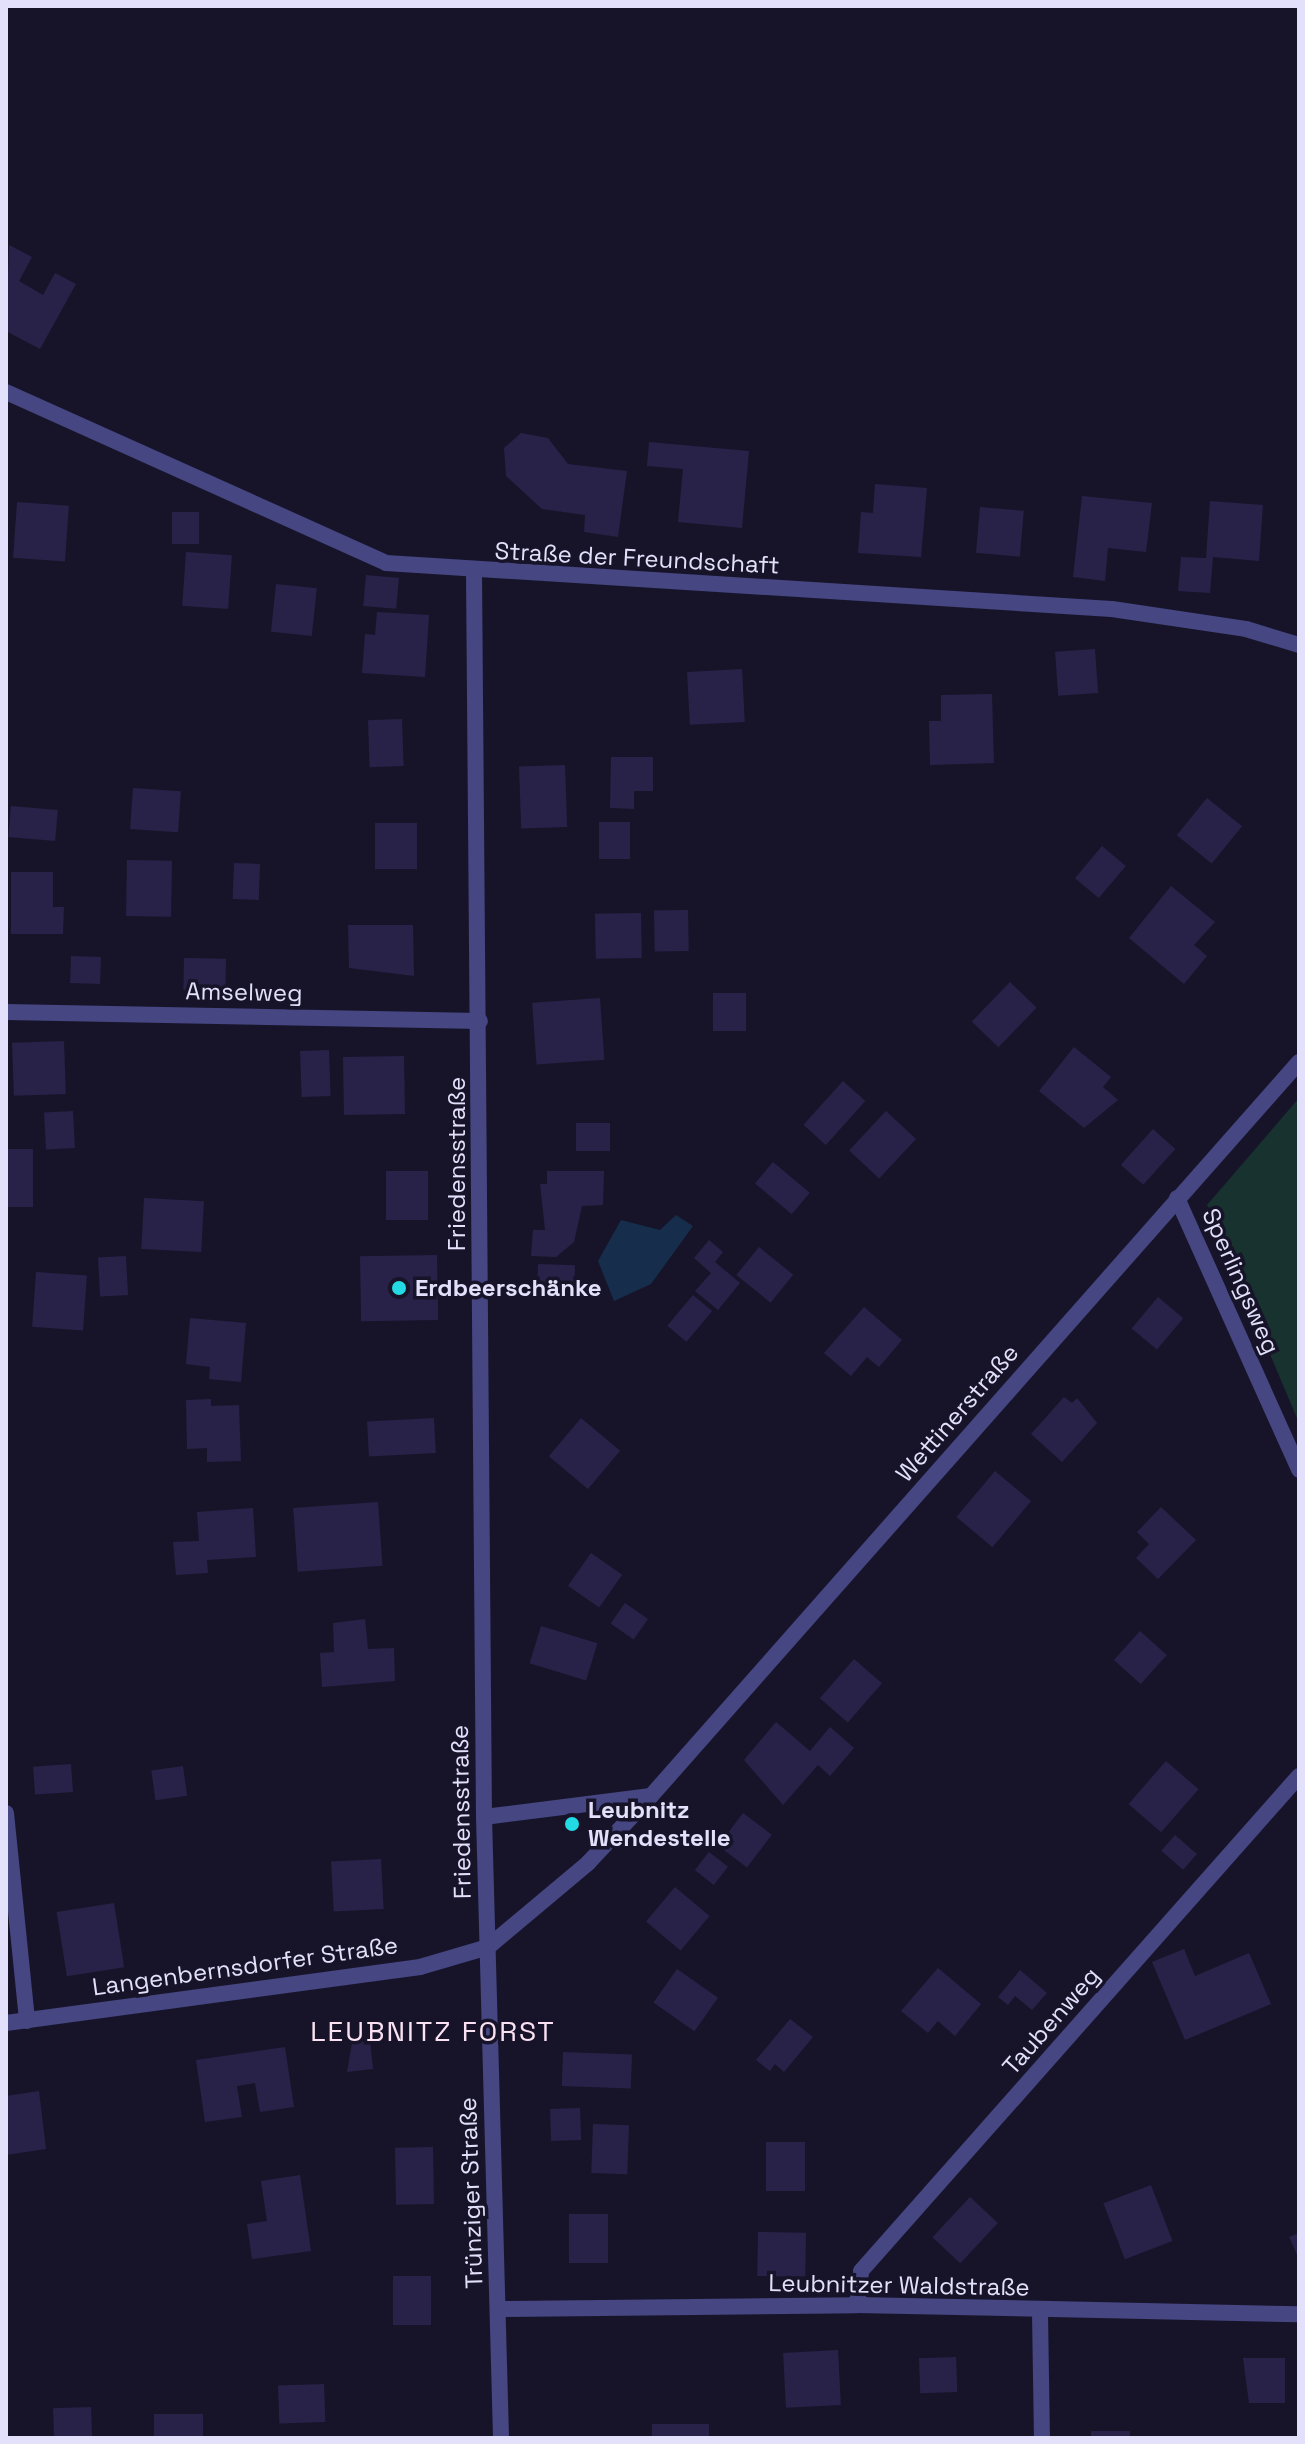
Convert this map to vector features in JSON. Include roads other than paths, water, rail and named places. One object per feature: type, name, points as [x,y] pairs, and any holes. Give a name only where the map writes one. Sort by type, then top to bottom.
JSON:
[{"type":"street","name":"Straße der Freundschaft","points":[[6,392],[386,563],[474,572],[1112,609],[1246,629],[1299,645]]},
{"type":"street","name":"Friedensstraße","points":[[474,572],[484,1817],[488,1947]]},
{"type":"street","name":"Amselweg","points":[[6,1012],[480,1021]]},
{"type":"street","name":"Wettinerstraße","points":[[488,1947],[588,1863],[651,1796],[1299,1062]]},
{"type":"street","name":"Sperlingsweg","points":[[1177,1198],[1299,1470]]},
{"type":"street","name":"Taubenweg","points":[[857,2305],[861,2271],[1299,1776]]},
{"type":"street","points":[[484,1817],[651,1796]]},
{"type":"street","points":[[6,1813],[27,2021]]},
{"type":"street","name":"Langenbernsdorfer Straße","points":[[6,2023],[420,1967],[488,1947]]},
{"type":"street","name":"Trünziger Straße","points":[[488,1947],[501,2438]]},
{"type":"street","name":"Leubnitzer Waldstraße","points":[[499,2309],[857,2305],[1040,2313],[1299,2314]]},
{"type":"street","points":[[1040,2313],[1042,2438]]},
{"type":"water","points":[[676,1215],[693,1226],[651,1284],[614,1301],[598,1261],[621,1220],[660,1230]]},
{"type":"place","name":"Erdbeerschänke","points":[[399,1288]]},
{"type":"place","name":"Leubnitz Wendestelle","points":[[572,1824]]},
{"type":"district","name":"LEUBNITZ FORST","points":[[433,2031]]}]
